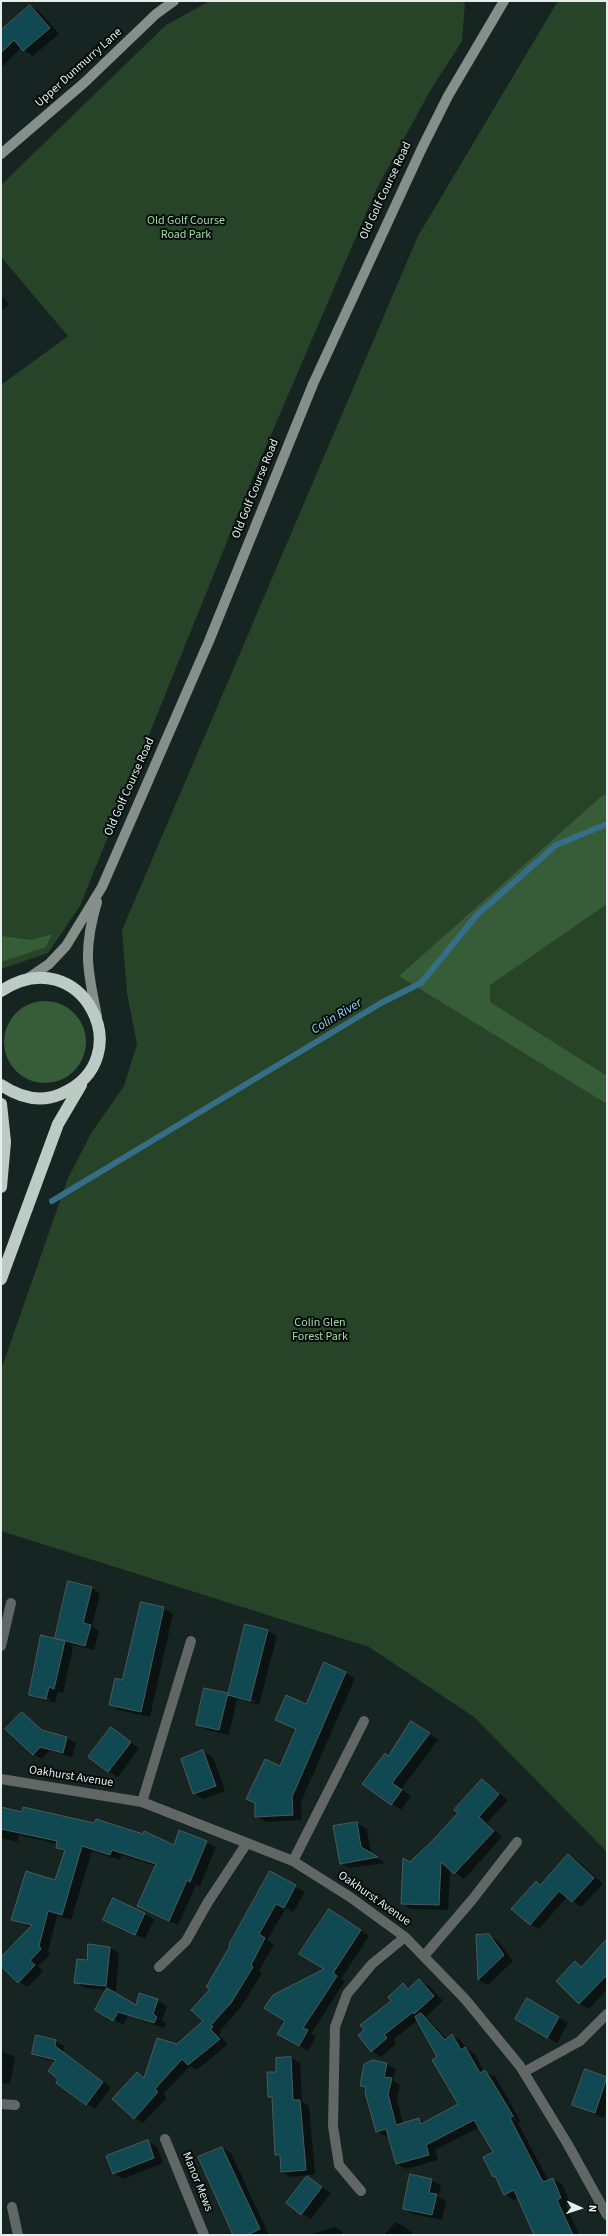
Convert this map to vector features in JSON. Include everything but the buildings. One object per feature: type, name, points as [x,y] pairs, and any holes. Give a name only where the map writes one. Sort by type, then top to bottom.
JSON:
[{"type":"highway","points":[[1,991],[7,983],[27,978],[44,977],[62,982],[78,991],[91,1006],[98,1024],[99,1049],[96,1061],[58,1124],[1,1279]]},
{"type":"highway","points":[[1,1085],[18,1095],[42,1098],[54,1097],[72,1090],[86,1078]]},
{"type":"highway","points":[[1,1104],[5,1142],[1,1187]]},
{"type":"street","name":"Upper Dunmurry Lane","points":[[1,154],[84,83],[156,14],[174,1]]},
{"type":"street","name":"Old Golf Course Road","points":[[27,978],[49,964],[66,946],[102,887],[209,641],[323,363],[422,148],[448,96],[504,1]]},
{"type":"street","points":[[98,1024],[86,954],[89,929],[102,887]]},
{"type":"street","points":[[1,1646],[11,1603]]},
{"type":"street","points":[[142,1802],[191,1641]]},
{"type":"street","points":[[293,1861],[364,1721]]},
{"type":"street","name":"Oakhurst Avenue","points":[[1,1779],[142,1802],[293,1861],[350,1897],[405,1937],[424,1956],[465,1999],[524,2072],[567,2143],[607,2215]]},
{"type":"street","points":[[159,1966],[186,1941],[208,1902],[247,1842]]},
{"type":"street","points":[[424,1956],[472,1900],[517,1842]]},
{"type":"street","points":[[361,2191],[339,2165],[333,2126],[334,2027],[347,1994],[372,1964],[405,1937]]},
{"type":"street","points":[[524,2072],[580,2041],[607,2014]]},
{"type":"street","points":[[1,2104],[15,2105]]},
{"type":"street","name":"Manor Mews","points":[[165,2139],[204,2235]]},
{"type":"street","points":[[12,2207],[18,2235]]},
{"type":"green space","name":"Old Golf Course Road Park","points":[[210,1],[462,1],[465,4],[462,41],[430,91],[377,188],[255,472],[80,906],[48,953],[1,969],[1,385],[68,336],[1,257],[1,185],[166,25]]},
{"type":"green space","name":"Colin Glen Forest Park","points":[[558,1],[607,1],[607,1852],[474,1717],[369,1647],[1,1531],[1,1370],[68,1178],[92,1132],[124,1086],[137,1044],[127,993],[122,930],[418,236]]},
{"type":"green space","points":[[603,795],[607,795],[607,904],[490,985],[490,1002],[607,1076],[607,1104],[399,976]]},
{"type":"green space","points":[[52,934],[46,947],[1,962],[1,936],[32,940]]},
{"type":"green space","points":[[45,1001],[61,1005],[74,1013],[82,1026],[86,1042],[82,1058],[74,1071],[61,1079],[45,1083],[29,1079],[16,1071],[8,1058],[4,1042],[8,1026],[16,1013],[29,1005]]},
{"type":"waterway","name":"Colin River","points":[[52,1201],[381,1003],[421,983],[477,915],[556,845],[607,824]]}]
